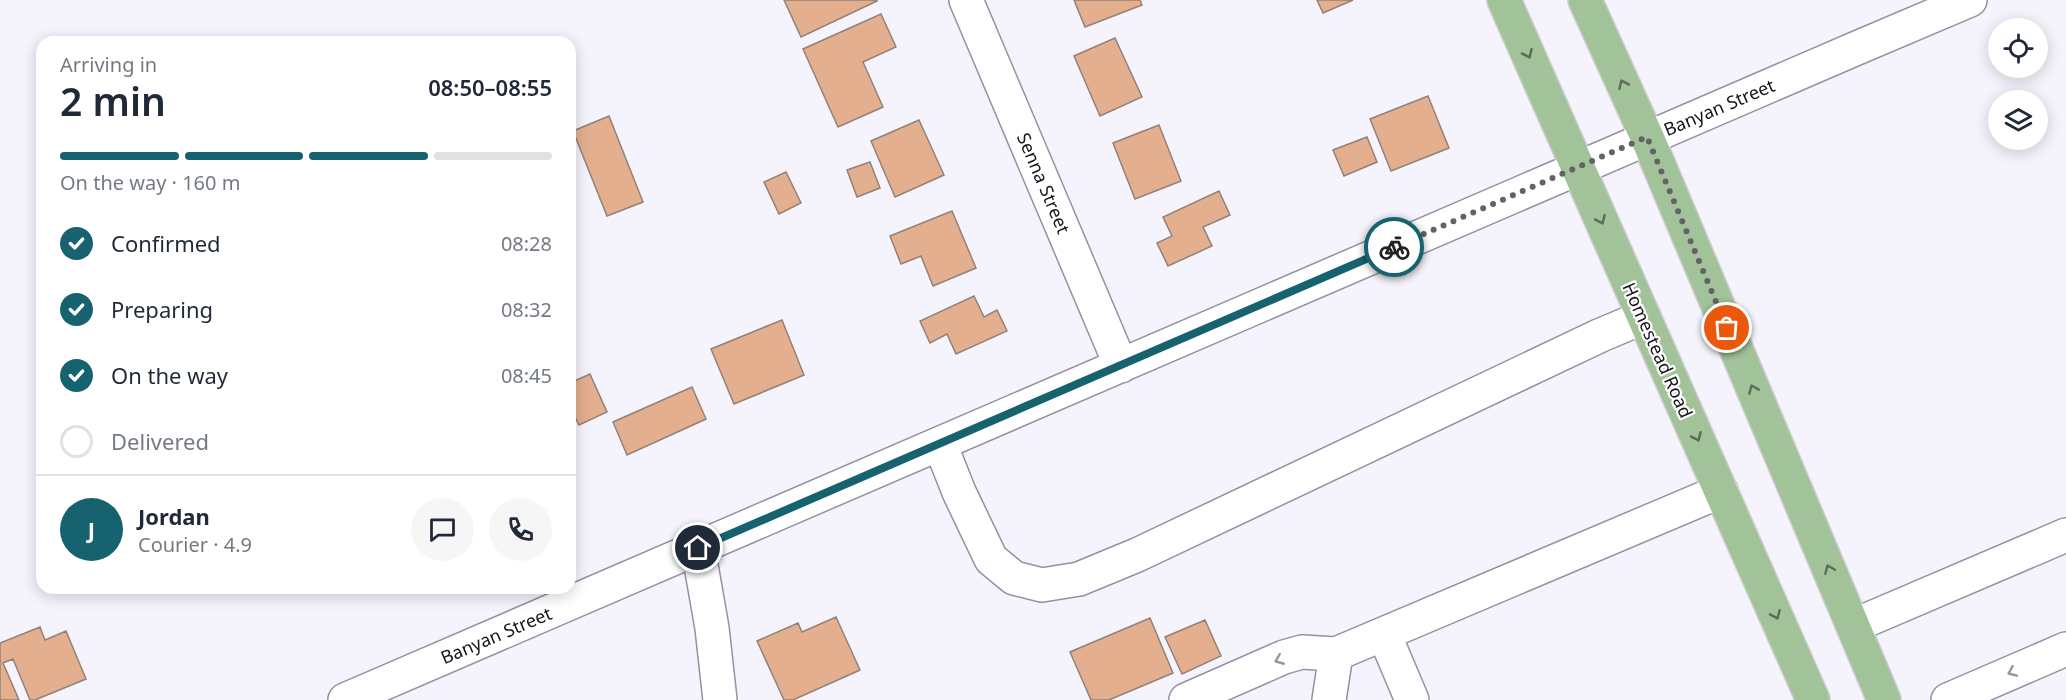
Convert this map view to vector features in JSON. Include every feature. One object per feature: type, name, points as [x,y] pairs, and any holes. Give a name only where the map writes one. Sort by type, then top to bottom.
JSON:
[{"type":"main road","name":"Homestead Road","points":[[1504,0],[1813,700]]},
{"type":"main road","points":[[1586,0],[1647,137],[1884,700]]},
{"type":"street","name":"Senna Street","points":[[966,0],[1121,366]]},
{"type":"street","name":"Banyan Street","points":[[345,700],[1577,167],[1970,0]]},
{"type":"street","points":[[940,444],[959,492],[991,559],[1014,578],[1042,585],[1079,579],[1137,555],[1600,335],[1644,317]]},
{"type":"street","points":[[1186,700],[1284,657],[1302,652],[1336,654],[1721,491]]},
{"type":"street","points":[[1853,626],[2066,535]]},
{"type":"street","points":[[698,548],[712,628],[720,700]]},
{"type":"street","points":[[1384,634],[1412,700]]},
{"type":"street","points":[[1948,700],[2066,649]]},
{"type":"street","points":[[1329,700],[1336,654]]},
{"type":"building","points":[[784,0],[877,0],[877,1],[801,37]]},
{"type":"building","points":[[1074,0],[1140,0],[1142,5],[1085,27]]},
{"type":"building","points":[[1317,0],[1353,0],[1323,13]]},
{"type":"building","points":[[881,14],[896,47],[863,62],[883,107],[838,127],[803,49]]},
{"type":"building","points":[[1115,38],[1142,97],[1100,116],[1074,56]]},
{"type":"building","points":[[1428,96],[1449,148],[1391,171],[1370,119]]},
{"type":"building","points":[[609,116],[643,202],[607,216],[576,138],[576,130]]},
{"type":"building","points":[[919,120],[944,175],[895,197],[871,141]]},
{"type":"building","points":[[1159,125],[1181,181],[1135,199],[1113,143]]},
{"type":"building","points":[[1367,137],[1377,162],[1344,176],[1333,150]]},
{"type":"building","points":[[870,162],[880,188],[857,197],[847,170]]},
{"type":"building","points":[[786,172],[801,203],[779,214],[764,182]]},
{"type":"building","points":[[1219,191],[1230,215],[1203,227],[1212,246],[1168,266],[1157,243],[1172,236],[1163,217]]},
{"type":"building","points":[[952,211],[976,268],[933,286],[921,256],[901,264],[890,236]]},
{"type":"building","points":[[974,296],[984,317],[997,310],[1007,331],[956,354],[947,334],[930,343],[920,321]]},
{"type":"building","points":[[782,320],[804,375],[734,404],[711,349]]},
{"type":"building","points":[[590,374],[607,412],[579,425],[576,419],[576,380]]},
{"type":"building","points":[[692,387],[706,419],[627,455],[613,422]]},
{"type":"building","points":[[836,617],[860,670],[793,700],[784,700],[757,641],[798,623],[802,632]]},
{"type":"building","points":[[1150,618],[1173,673],[1109,700],[1091,700],[1070,652]]},
{"type":"building","points":[[1205,620],[1221,656],[1182,674],[1165,637]]},
{"type":"building","points":[[40,627],[45,640],[66,631],[86,679],[30,700],[13,659],[3,663],[19,700],[0,700],[0,643]]},
{"type":"way so far","points":[[1394,247],[1647,137],[1727,328]]},
{"type":"route","points":[[698,548],[1394,247]]}]
